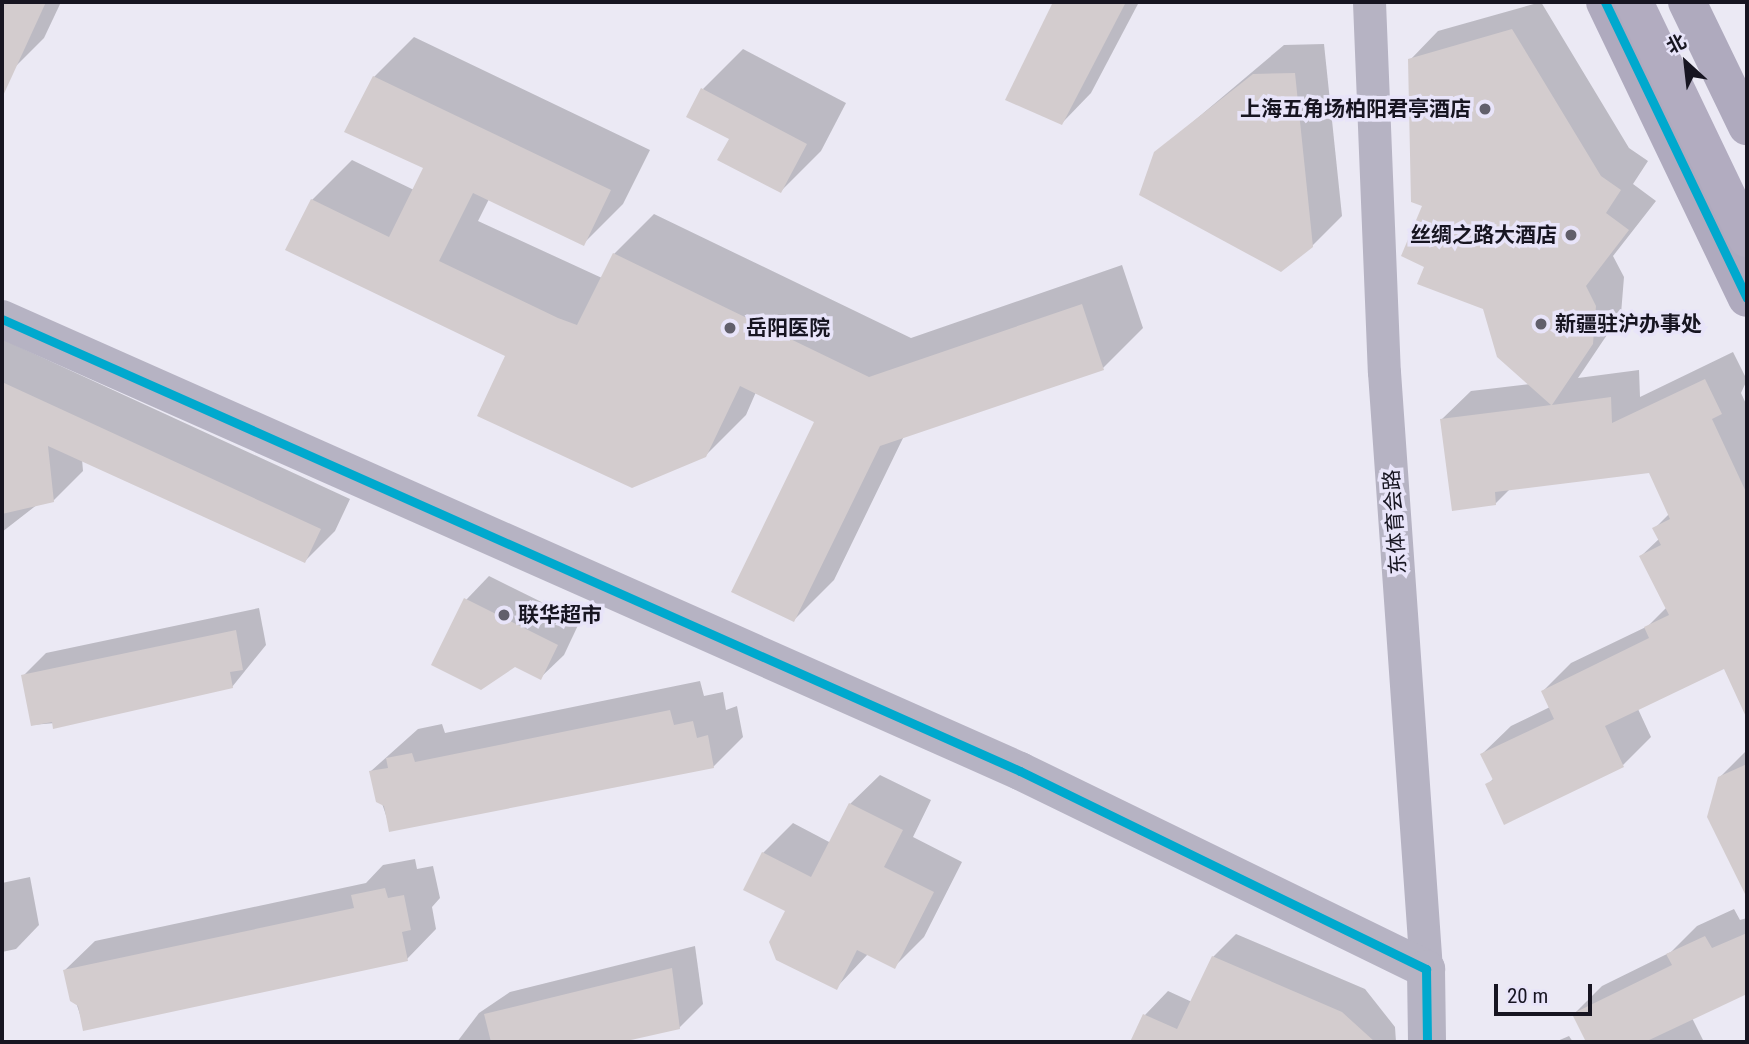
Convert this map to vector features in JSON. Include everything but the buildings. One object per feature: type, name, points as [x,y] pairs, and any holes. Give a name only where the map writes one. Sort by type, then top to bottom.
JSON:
[{"type":"highway","points":[[1634,2],[1747,238]]},
{"type":"main road","points":[[1605,2],[1747,298]]},
{"type":"main road","points":[[1687,2],[1747,126]]},
{"type":"street","name":"东体育会路","points":[[1369,2],[1384,372],[1426,969],[1427,1042]]},
{"type":"street","points":[[2,319],[1020,771],[1426,969]]},
{"type":"transit line","points":[[1605,2],[1747,298]]},
{"type":"transit line","points":[[2,319],[1020,771],[1426,969],[1427,1042]]},
{"type":"place","name":"上海五角场柏阳君亭酒店","points":[[1485,109]]},
{"type":"place","name":"丝绸之路大酒店","points":[[1571,235]]},
{"type":"place","name":"新疆驻沪办事处","points":[[1541,324]]},
{"type":"place","name":"岳阳医院","points":[[730,328]]},
{"type":"place","name":"联华超市","points":[[504,615]]}]
